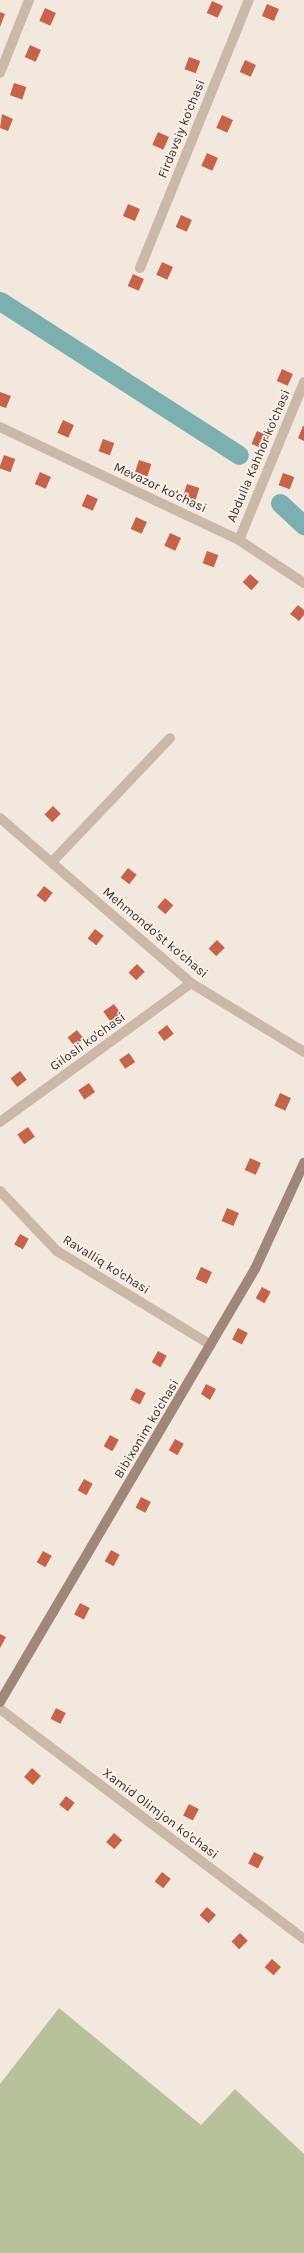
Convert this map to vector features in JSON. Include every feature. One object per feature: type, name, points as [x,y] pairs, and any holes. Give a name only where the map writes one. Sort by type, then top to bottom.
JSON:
[{"type":"main road","name":"Bibixonim ko'chasi","points":[[0,1702],[255,1269],[304,1163]]},
{"type":"street","points":[[0,73],[29,0]]},
{"type":"street","name":"Firdavsiy ko'chasi","points":[[140,268],[249,0]]},
{"type":"street","name":"Abdulla Kahhor ko'chasi","points":[[239,540],[304,382]]},
{"type":"street","name":"Mevazor ko'chasi","points":[[0,427],[239,540],[304,583]]},
{"type":"street","points":[[52,862],[170,738]]},
{"type":"street","name":"Mehmondo'st ko'chasi","points":[[0,818],[192,983],[304,1052]]},
{"type":"street","name":"Gilosli ko'chasi","points":[[0,1122],[192,983]]},
{"type":"street","name":"Ravalliq ko'chasi","points":[[0,1191],[57,1251],[211,1345]]},
{"type":"street","name":"Xamid Olimjon ko'chasi","points":[[0,1709],[304,1939]]},
{"type":"green space","points":[[59,2008],[201,2125],[235,2089],[304,2154],[304,2253],[0,2253],[0,2084]]},
{"type":"building","points":[[212,1],[223,6],[218,18],[207,13]]},
{"type":"building","points":[[267,4],[279,9],[274,21],[262,16]]},
{"type":"building","points":[[45,8],[56,13],[50,26],[39,21]]},
{"type":"building","points":[[0,12],[5,14],[0,27]]},
{"type":"building","points":[[30,45],[41,50],[36,62],[25,57]]},
{"type":"building","points":[[189,57],[200,61],[196,73],[185,69]]},
{"type":"building","points":[[245,60],[256,65],[251,77],[240,72]]},
{"type":"building","points":[[14,83],[26,87],[22,99],[10,95]]},
{"type":"building","points":[[2,114],[13,119],[8,131],[0,128]]},
{"type":"building","points":[[222,115],[233,120],[227,133],[216,128]]},
{"type":"building","points":[[158,132],[169,137],[163,150],[152,145]]},
{"type":"building","points":[[207,153],[218,158],[212,171],[201,166]]},
{"type":"building","points":[[128,204],[140,209],[135,221],[123,216]]},
{"type":"building","points":[[181,215],[192,220],[187,232],[176,227]]},
{"type":"building","points":[[162,262],[173,267],[167,280],[156,275]]},
{"type":"building","points":[[133,274],[144,279],[139,291],[128,286]]},
{"type":"building","points":[[282,369],[293,374],[288,386],[277,381]]},
{"type":"building","points":[[0,392],[11,396],[6,408],[0,406]]},
{"type":"building","points":[[63,420],[74,425],[68,438],[57,433]]},
{"type":"building","points":[[304,426],[304,441],[298,438]]},
{"type":"building","points":[[257,431],[269,436],[263,449],[252,444]]},
{"type":"building","points":[[103,439],[114,443],[110,455],[99,451]]},
{"type":"building","points":[[4,455],[15,459],[10,472],[0,468]]},
{"type":"building","points":[[139,460],[151,464],[147,476],[135,472]]},
{"type":"building","points":[[40,472],[51,477],[46,489],[35,484]]},
{"type":"building","points":[[283,473],[294,477],[290,489],[279,485]]},
{"type":"building","points":[[187,484],[199,488],[195,500],[183,496]]},
{"type":"building","points":[[87,494],[98,499],[93,511],[82,506]]},
{"type":"building","points":[[136,517],[147,522],[142,534],[131,529]]},
{"type":"building","points":[[170,533],[181,538],[175,551],[164,546]]},
{"type":"building","points":[[207,551],[218,555],[214,567],[203,563]]},
{"type":"building","points":[[250,574],[259,582],[252,590],[243,582]]},
{"type":"building","points":[[298,605],[304,610],[304,615],[299,621],[290,614]]},
{"type":"building","points":[[53,806],[61,814],[52,822],[45,814]]},
{"type":"building","points":[[128,868],[137,875],[129,884],[121,877]]},
{"type":"building","points":[[44,886],[53,893],[45,902],[37,895]]},
{"type":"building","points":[[165,898],[173,905],[165,914],[157,907]]},
{"type":"building","points":[[95,929],[104,936],[96,945],[88,938]]},
{"type":"building","points":[[217,940],[225,948],[216,956],[209,948]]},
{"type":"building","points":[[137,964],[145,972],[136,980],[129,972]]},
{"type":"building","points":[[114,1004],[121,1014],[110,1021],[103,1011]]},
{"type":"building","points":[[167,1025],[174,1034],[164,1041],[158,1032]]},
{"type":"building","points":[[77,1030],[84,1039],[74,1046],[68,1037]]},
{"type":"building","points":[[129,1053],[135,1062],[125,1069],[119,1060]]},
{"type":"building","points":[[20,1071],[27,1080],[17,1087],[11,1078]]},
{"type":"building","points":[[89,1083],[95,1092],[84,1099],[78,1090]]},
{"type":"building","points":[[280,1093],[291,1098],[285,1111],[274,1106]]},
{"type":"building","points":[[28,1127],[35,1137],[24,1144],[17,1134]]},
{"type":"building","points":[[250,1158],[261,1163],[256,1175],[245,1170]]},
{"type":"building","points":[[227,1208],[239,1213],[233,1226],[222,1221]]},
{"type":"building","points":[[20,1234],[29,1239],[23,1249],[14,1244]]},
{"type":"building","points":[[201,1267],[212,1272],[207,1284],[196,1279]]},
{"type":"building","points":[[262,1287],[271,1292],[264,1303],[256,1298]]},
{"type":"building","points":[[238,1328],[248,1333],[242,1345],[232,1340]]},
{"type":"building","points":[[158,1351],[167,1356],[160,1367],[152,1362]]},
{"type":"building","points":[[206,1384],[216,1389],[210,1400],[201,1394]]},
{"type":"building","points":[[136,1388],[146,1393],[140,1405],[130,1400]]},
{"type":"building","points":[[110,1435],[119,1440],[112,1451],[104,1446]]},
{"type":"building","points":[[175,1439],[184,1444],[177,1455],[169,1450]]},
{"type":"building","points":[[84,1479],[93,1484],[86,1495],[78,1490]]},
{"type":"building","points":[[141,1497],[151,1502],[145,1513],[136,1508]]},
{"type":"building","points":[[111,1550],[120,1555],[113,1566],[105,1561]]},
{"type":"building","points":[[43,1551],[52,1556],[45,1567],[37,1562]]},
{"type":"building","points":[[80,1603],[90,1608],[84,1620],[74,1615]]},
{"type":"building","points":[[0,1634],[6,1637],[0,1648]]},
{"type":"building","points":[[56,1708],[66,1713],[60,1724],[51,1719]]},
{"type":"building","points":[[32,1768],[41,1776],[33,1785],[24,1777]]},
{"type":"building","points":[[66,1796],[75,1803],[68,1811],[59,1805]]},
{"type":"building","points":[[189,1804],[199,1809],[193,1821],[183,1816]]},
{"type":"building","points":[[114,1833],[122,1840],[114,1849],[106,1842]]},
{"type":"building","points":[[254,1852],[264,1857],[258,1869],[248,1864]]},
{"type":"building","points":[[162,1872],[171,1879],[163,1888],[155,1881]]},
{"type":"building","points":[[207,1907],[216,1915],[209,1923],[200,1915]]},
{"type":"building","points":[[240,1933],[248,1941],[239,1949],[232,1941]]},
{"type":"building","points":[[272,1959],[281,1967],[274,1975],[265,1967]]},
{"type":"waterway","points":[[0,301],[239,455]]},
{"type":"waterway","points":[[280,503],[304,525]]}]
